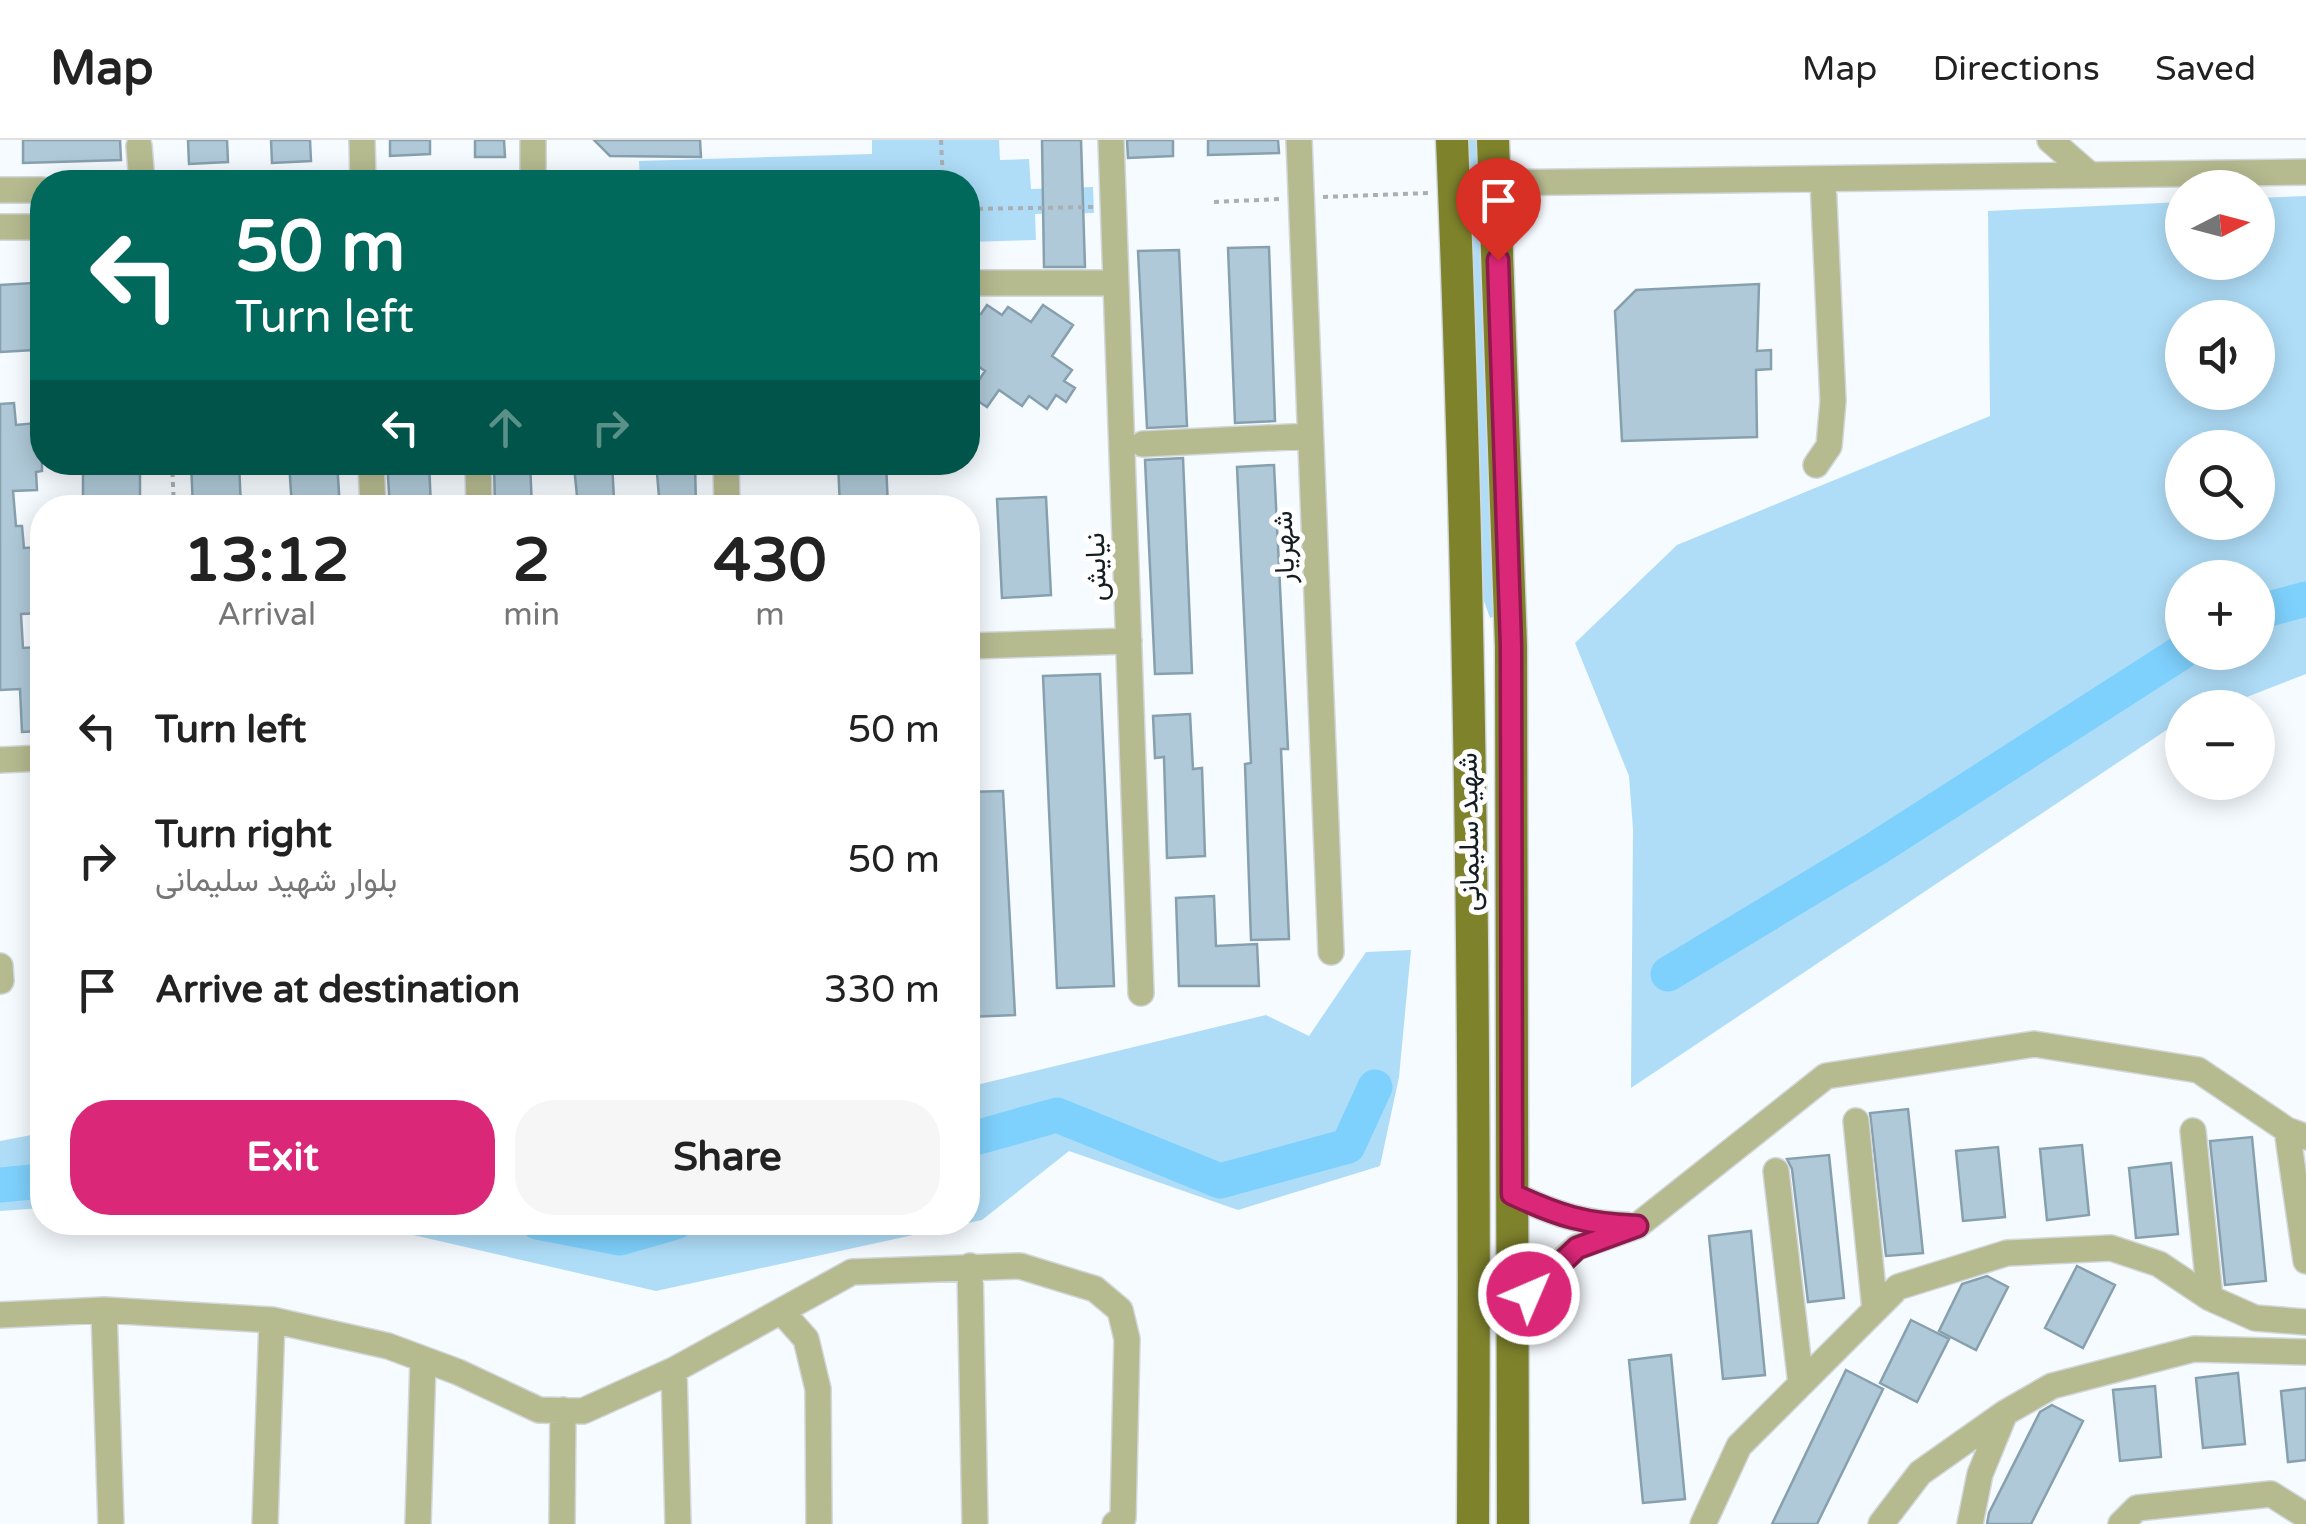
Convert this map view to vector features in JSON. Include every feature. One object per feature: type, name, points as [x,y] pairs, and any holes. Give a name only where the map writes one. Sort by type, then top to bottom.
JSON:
[{"type":"main road","name":"شهید سلیمانی","points":[[1452,140],[1467,646],[1473,1524]]},
{"type":"main road","points":[[1494,140],[1511,646],[1513,1524]]},
{"type":"main road","points":[[1467,646],[1511,646]]},
{"type":"street","points":[[362,140],[363,170]]},
{"type":"street","points":[[533,140],[533,170]]},
{"type":"street","name":"نیایش","points":[[1111,140],[1141,993]]},
{"type":"street","name":"شهریار","points":[[1299,140],[1331,952]]},
{"type":"street","points":[[2050,140],[2090,175]]},
{"type":"street","points":[[139,146],[141,170]]},
{"type":"street","points":[[1495,183],[2306,172]]},
{"type":"street","points":[[1816,464],[1828,446],[1833,401],[1822,180]]},
{"type":"street","points":[[0,190],[30,190]]},
{"type":"street","points":[[0,228],[30,227]]},
{"type":"street","points":[[980,283],[1116,283]]},
{"type":"street","points":[[1143,444],[1310,436]]},
{"type":"street","points":[[980,646],[1129,640]]},
{"type":"street","points":[[0,760],[30,759]]},
{"type":"street","points":[[0,966],[1,981]]},
{"type":"street","points":[[1513,1312],[1577,1248],[1637,1226],[1826,1076],[2034,1044],[2198,1070],[2296,1134],[2306,1260]]},
{"type":"street","points":[[1856,1121],[1875,1310]]},
{"type":"street","points":[[2193,1131],[2210,1298]]},
{"type":"street","points":[[1776,1171],[1801,1384]]},
{"type":"street","points":[[1512,1194],[1554,1214],[1597,1224],[1637,1226]]},
{"type":"street","points":[[1703,1524],[1739,1446],[1898,1287],[2007,1254],[2111,1248],[2159,1264],[2210,1298],[2255,1318],[2306,1322]]},
{"type":"street","points":[[970,1266],[975,1524]]},
{"type":"street","points":[[0,1314],[104,1310],[272,1320],[388,1346],[458,1372],[540,1410],[583,1411],[674,1370],[852,1272],[1020,1266],[1095,1289],[1120,1310],[1128,1339],[1123,1518],[1115,1524]]},
{"type":"street","points":[[104,1310],[111,1524]]},
{"type":"street","points":[[781,1310],[806,1339],[818,1390],[820,1524]]},
{"type":"street","points":[[265,1524],[272,1320]]},
{"type":"street","points":[[1881,1524],[1920,1473],[2052,1386],[2194,1348],[2306,1352]]},
{"type":"street","points":[[418,1524],[423,1360]]},
{"type":"street","points":[[674,1370],[678,1524]]},
{"type":"street","points":[[562,1524],[563,1410]]},
{"type":"street","points":[[1970,1524],[1980,1474],[2005,1414]]},
{"type":"street","points":[[2122,1524],[2137,1508],[2272,1494],[2306,1516]]},
{"type":"path","points":[[942,140],[942,170]]},
{"type":"path","points":[[1214,202],[1453,192]]},
{"type":"path","points":[[980,209],[1114,206]]},
{"type":"shaded area","points":[[872,140],[999,140],[1000,160],[1029,159],[1031,189],[1093,187],[1094,213],[1035,214],[1036,240],[980,242],[980,170],[639,170],[639,161],[872,154]]},
{"type":"shaded area","points":[[1464,140],[1482,140],[1498,615],[1490,618],[1479,560]]},
{"type":"shaded area","points":[[2306,196],[2306,674],[2265,690],[2165,690],[2165,731],[1631,1088],[1633,829],[1629,776],[1575,643],[1677,545],[1990,416],[1988,211],[2165,203],[2165,280],[2275,280],[2275,197]]},
{"type":"shaded area","points":[[1411,950],[1399,1077],[1380,1166],[1238,1210],[1069,1151],[980,1220],[980,1084],[1266,1015],[1309,1036],[1366,952]]},
{"type":"shaded area","points":[[30,1135],[30,1209],[0,1211],[0,1141]]},
{"type":"shaded area","points":[[413,1235],[913,1235],[656,1291]]},
{"type":"building","points":[[23,140],[120,140],[121,160],[23,163]]},
{"type":"building","points":[[188,140],[227,140],[228,162],[189,164]]},
{"type":"building","points":[[271,140],[310,140],[311,161],[272,163]]},
{"type":"building","points":[[390,140],[430,140],[430,154],[390,156]]},
{"type":"building","points":[[475,140],[504,140],[505,157],[475,157]]},
{"type":"building","points":[[594,140],[700,140],[701,157],[610,156]]},
{"type":"building","points":[[1042,140],[1081,140],[1085,267],[1044,267]]},
{"type":"building","points":[[1127,140],[1173,140],[1173,156],[1128,158]]},
{"type":"building","points":[[1208,140],[1278,140],[1279,153],[1208,155]]},
{"type":"building","points":[[1269,247],[1275,421],[1235,423],[1228,248]]},
{"type":"building","points":[[1179,250],[1187,426],[1147,428],[1138,251]]},
{"type":"building","points":[[30,283],[30,350],[0,352],[0,285]]},
{"type":"building","points":[[1759,284],[1757,351],[1771,350],[1771,369],[1756,370],[1757,437],[1622,441],[1615,311],[1636,290]]},
{"type":"building","points":[[987,305],[1002,315],[1008,307],[1031,322],[1043,305],[1073,325],[1052,356],[1072,370],[1064,381],[1075,388],[1066,402],[1056,395],[1047,409],[1029,396],[1022,406],[999,390],[987,407],[980,402],[980,378],[985,371],[980,367],[981,314]]},
{"type":"building","points":[[14,403],[16,425],[30,424],[30,475],[36,475],[37,490],[13,491],[16,526],[22,526],[24,548],[30,548],[30,614],[21,614],[23,648],[30,648],[30,732],[22,732],[20,689],[0,690],[0,404]]},
{"type":"building","points":[[1183,458],[1192,673],[1155,674],[1145,460]]},
{"type":"building","points":[[1274,465],[1288,749],[1281,749],[1289,939],[1251,940],[1245,764],[1251,763],[1237,467]]},
{"type":"building","points":[[83,475],[140,475],[140,495],[83,495]]},
{"type":"building","points":[[192,475],[240,475],[240,495],[192,495]]},
{"type":"building","points":[[290,475],[338,475],[339,495],[291,495]]},
{"type":"building","points":[[388,475],[430,475],[430,495],[389,495]]},
{"type":"building","points":[[494,475],[531,475],[531,495],[495,495]]},
{"type":"building","points":[[575,475],[613,475],[614,495],[577,495]]},
{"type":"building","points":[[657,475],[695,475],[696,495],[659,495]]},
{"type":"building","points":[[839,475],[887,475],[887,495],[839,495]]},
{"type":"building","points":[[1046,497],[1051,595],[1002,598],[997,499]]},
{"type":"building","points":[[1100,674],[1114,986],[1057,988],[1043,676]]},
{"type":"building","points":[[1190,714],[1193,769],[1202,768],[1205,856],[1167,858],[1164,757],[1155,758],[1153,716]]},
{"type":"building","points":[[1003,791],[1015,1015],[980,1016],[980,792]]},
{"type":"building","points":[[1214,896],[1216,946],[1257,944],[1259,986],[1179,986],[1176,898]]},
{"type":"building","points":[[1908,1109],[1923,1253],[1886,1256],[1870,1113]]},
{"type":"building","points":[[2252,1137],[2266,1281],[2225,1285],[2210,1141]]},
{"type":"building","points":[[2082,1145],[2089,1215],[2047,1220],[2040,1149]]},
{"type":"building","points":[[1998,1147],[2005,1217],[1963,1221],[1956,1151]]},
{"type":"building","points":[[1829,1155],[1844,1298],[1808,1302],[1792,1169],[1787,1159]]},
{"type":"building","points":[[2171,1163],[2178,1234],[2136,1238],[2129,1168]]},
{"type":"building","points":[[1751,1231],[1765,1375],[1723,1379],[1709,1236]]},
{"type":"building","points":[[2077,1266],[2115,1285],[2083,1348],[2045,1328]]},
{"type":"building","points":[[1987,1276],[2008,1287],[1976,1350],[1939,1331],[1962,1284]]},
{"type":"building","points":[[1911,1320],[1949,1339],[1917,1402],[1880,1383]]},
{"type":"building","points":[[1671,1355],[1685,1499],[1643,1503],[1629,1360]]},
{"type":"building","points":[[1846,1370],[1883,1389],[1817,1524],[1772,1524]]},
{"type":"building","points":[[2238,1373],[2245,1444],[2203,1448],[2196,1378]]},
{"type":"building","points":[[2155,1386],[2161,1457],[2120,1461],[2113,1390]]},
{"type":"building","points":[[2306,1388],[2306,1460],[2288,1462],[2281,1391]]},
{"type":"building","points":[[2052,1405],[2083,1421],[2031,1524],[1987,1524],[2040,1412]]},
{"type":"waterway","points":[[2275,607],[2306,599]]},
{"type":"waterway","points":[[1668,974],[1877,848],[2165,663]]},
{"type":"waterway","points":[[980,1137],[1057,1115],[1220,1181],[1348,1146],[1375,1087]]},
{"type":"waterway","points":[[0,1185],[30,1182]]},
{"type":"waterway","points":[[604,1235],[630,1235]]},
{"type":"route","points":[[1498,260],[1511,646],[1512,1194],[1554,1214],[1597,1224],[1637,1226],[1577,1248],[1529,1294]]}]
